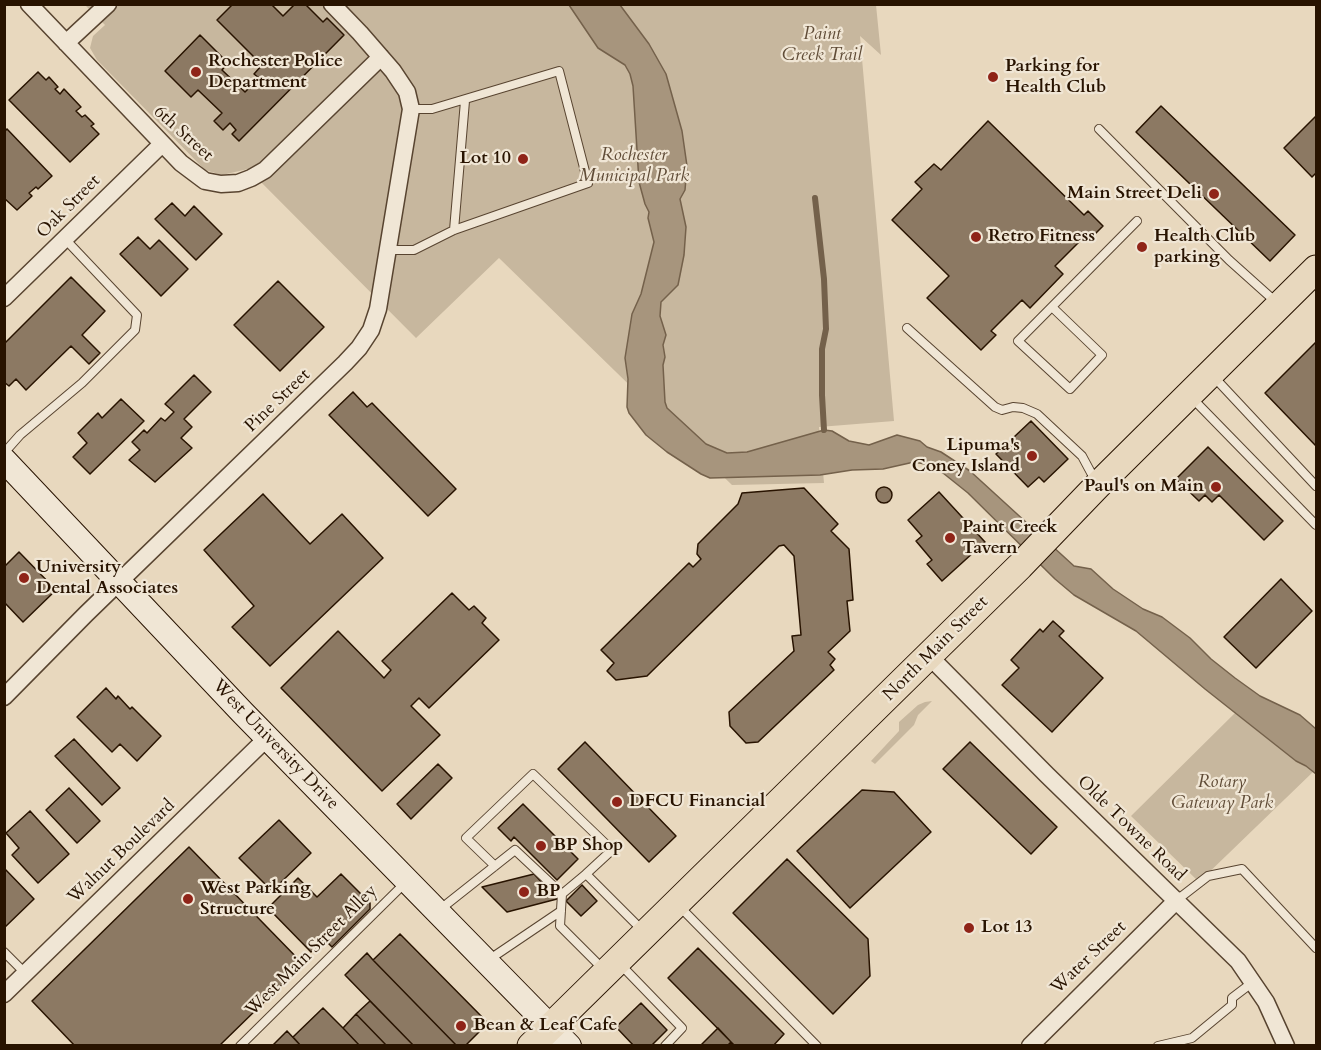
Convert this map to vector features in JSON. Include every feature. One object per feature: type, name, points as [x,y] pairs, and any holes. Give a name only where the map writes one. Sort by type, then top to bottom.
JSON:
[{"type":"main road","name":"North Main Street","points":[[531,1046],[560,1036],[612,967],[1020,567],[1098,485],[1317,269]]},
{"type":"main road","name":"West University Drive","points":[[4,460],[267,738],[560,1036]]},
{"type":"street","name":"6th Street","points":[[29,4],[181,163],[205,181],[221,184],[238,183],[265,170],[381,57]]},
{"type":"street","points":[[66,43],[108,4]]},
{"type":"street","points":[[332,4],[381,57],[403,85],[410,100],[411,109]]},
{"type":"street","name":"Pine Street","points":[[4,697],[359,348],[371,330],[378,309],[411,109]]},
{"type":"street","name":"Oak Street","points":[[4,298],[162,144]]},
{"type":"street","name":"Olde Towne Road","points":[[929,656],[1047,775],[1222,943],[1254,982],[1286,1046]]},
{"type":"street","name":"Walnut Boulevard","points":[[4,994],[267,738]]},
{"type":"street","name":"Water Street","points":[[1030,1046],[1177,900]]},
{"type":"lane","points":[[388,250],[414,250],[454,230],[588,183],[560,71],[432,109],[411,109]]},
{"type":"lane","points":[[454,230],[465,100]]},
{"type":"lane","points":[[1100,129],[1229,260],[1280,306]]},
{"type":"lane","points":[[1052,307],[1102,355],[1070,389],[1018,341],[1137,221]]},
{"type":"lane","points":[[4,453],[20,435],[82,383],[135,330],[137,315],[65,239]]},
{"type":"lane","points":[[908,328],[995,407],[1002,410],[1013,407],[1023,408],[1037,414],[1082,456],[1098,485]]},
{"type":"lane","points":[[1211,373],[1317,486]]},
{"type":"lane","points":[[1189,396],[1317,525]]},
{"type":"lane","points":[[495,866],[466,838],[533,774],[612,850],[562,894],[560,926],[612,967],[682,1028],[665,1046]]},
{"type":"lane","points":[[438,911],[515,850],[562,894]]},
{"type":"lane","points":[[1177,900],[1208,876],[1242,869],[1317,948]]},
{"type":"lane","points":[[586,874],[646,934]]},
{"type":"lane","name":"West Main Street Alley","points":[[240,1046],[408,880]]},
{"type":"lane","points":[[677,903],[817,1046]]},
{"type":"lane","points":[[487,962],[561,911]]},
{"type":"lane","points":[[4,952],[25,974]]},
{"type":"lane","points":[[1158,1046],[1192,1038],[1232,1005],[1232,998],[1254,982]]},
{"type":"green space","name":"Rochester Municipal Park","points":[[85,5],[876,5],[881,55],[860,36],[894,421],[819,427],[824,483],[732,485],[499,258],[416,338],[248,169],[222,175],[205,170],[97,60],[90,48],[93,36],[105,25]]},
{"type":"green space","points":[[932,701],[918,715],[914,725],[875,764],[871,761],[899,731],[899,722],[918,705]]},
{"type":"green space","name":"Rotary Gateway Park","points":[[1235,713],[1296,761],[1314,771],[1199,882],[1131,816]]},
{"type":"shaded area","points":[[569,5],[620,5],[649,44],[666,74],[682,131],[687,166],[685,190],[680,199],[686,227],[684,255],[678,285],[661,302],[660,316],[666,335],[663,345],[665,357],[663,365],[667,408],[706,444],[727,453],[747,452],[824,430],[832,431],[849,441],[869,445],[897,435],[920,441],[927,447],[941,452],[970,471],[1074,566],[1091,569],[1113,589],[1143,609],[1162,617],[1190,638],[1211,659],[1260,696],[1300,715],[1316,729],[1316,774],[1296,761],[1205,689],[1136,631],[1074,595],[968,493],[930,465],[914,462],[883,469],[852,470],[820,475],[710,478],[667,452],[646,435],[627,407],[628,379],[625,358],[632,314],[641,294],[654,242],[648,218],[649,212],[639,182],[633,86],[625,65],[598,48]]},
{"type":"building","name":"Rochester Police Department","points":[[233,4],[271,4],[283,16],[295,4],[305,4],[323,22],[327,18],[344,35],[239,141],[232,134],[236,130],[230,123],[223,130],[214,121],[222,113],[198,90],[191,97],[165,71],[200,35],[228,63],[222,70],[245,92],[259,78],[254,74],[262,65],[217,20]]},
{"type":"building","points":[[38,72],[46,80],[49,77],[58,87],[55,89],[60,94],[64,89],[81,107],[76,111],[82,117],[85,115],[94,124],[91,126],[99,134],[70,162],[9,100]]},
{"type":"building","points":[[1161,106],[1295,235],[1270,261],[1136,132]]},
{"type":"building","points":[[1316,116],[1316,173],[1312,177],[1284,148]]},
{"type":"building","points":[[988,121],[1084,215],[1088,211],[1103,226],[1088,241],[1084,237],[1055,266],[1063,274],[1030,308],[1022,300],[991,331],[996,335],[981,350],[927,298],[949,276],[892,220],[922,189],[915,182],[934,164],[941,170]]},
{"type":"building","points":[[7,129],[52,176],[38,189],[36,187],[29,193],[32,196],[17,210],[4,198],[4,132]]},
{"type":"building","points":[[172,203],[185,216],[194,206],[222,234],[196,260],[155,219]]},
{"type":"building","points":[[138,237],[150,249],[159,240],[188,269],[161,296],[120,254]]},
{"type":"building","points":[[71,277],[105,311],[82,335],[100,353],[89,364],[71,346],[26,390],[16,379],[9,386],[4,382],[4,344]]},
{"type":"building","points":[[278,281],[324,327],[280,371],[234,325]]},
{"type":"building","points":[[1316,342],[1316,446],[1265,393]]},
{"type":"building","points":[[194,375],[211,392],[184,419],[192,427],[181,438],[192,448],[155,482],[129,460],[140,450],[132,442],[144,430],[147,433],[161,418],[165,421],[174,412],[165,404]]},
{"type":"building","points":[[353,392],[367,407],[372,403],[456,489],[428,516],[329,415]]},
{"type":"building","points":[[121,399],[144,421],[90,474],[73,457],[87,443],[78,433],[98,413],[102,418]]},
{"type":"building","name":"Lipuma's Coney Island","points":[[1031,421],[1068,459],[1044,482],[1039,477],[1028,487],[996,454]]},
{"type":"building","name":"Paul's on Main","points":[[1208,447],[1283,521],[1264,540],[1219,495],[1212,502],[1205,495],[1199,501],[1176,479]]},
{"type":"building","points":[[884,487],[892,495],[884,503],[876,495]]},
{"type":"building","points":[[804,488],[838,524],[831,531],[849,549],[853,600],[847,601],[850,631],[828,652],[835,659],[830,665],[834,670],[758,742],[746,743],[730,726],[729,712],[794,651],[792,636],[801,635],[794,556],[784,545],[779,546],[647,676],[616,680],[607,671],[614,663],[601,650],[689,563],[693,567],[701,559],[697,554],[698,544],[738,504],[742,493]]},
{"type":"building","name":"Paint Creek Tavern","points":[[939,492],[985,542],[942,581],[927,564],[932,560],[916,541],[922,536],[908,520]]},
{"type":"building","points":[[263,494],[310,544],[342,514],[383,558],[270,666],[232,627],[254,606],[204,550]]},
{"type":"building","name":"University Dental Associates","points":[[19,552],[56,590],[23,622],[4,602],[4,567]]},
{"type":"building","points":[[1281,579],[1312,611],[1256,668],[1224,637]]},
{"type":"building","points":[[452,593],[469,610],[474,606],[486,618],[482,623],[499,640],[429,708],[419,698],[411,706],[440,735],[382,791],[281,688],[338,631],[384,678],[391,670],[382,661]]},
{"type":"building","points":[[1053,621],[1064,631],[1059,636],[1103,678],[1052,732],[1002,685],[1019,668],[1011,660],[1040,629],[1043,632]]},
{"type":"building","points":[[106,688],[116,699],[118,696],[130,709],[132,707],[161,736],[137,761],[120,744],[112,752],[77,717]]},
{"type":"building","points":[[74,739],[120,788],[102,805],[55,756]]},
{"type":"building","name":"DFCU Financial","points":[[585,742],[676,836],[649,862],[558,769]]},
{"type":"building","points":[[970,742],[1057,827],[1031,854],[943,769]]},
{"type":"building","points":[[438,764],[452,778],[411,819],[397,804]]},
{"type":"building","points":[[69,788],[100,821],[77,843],[46,810]]},
{"type":"building","points":[[862,790],[894,792],[931,832],[850,908],[797,851]]},
{"type":"building","points":[[523,804],[578,859],[557,880],[514,837],[511,841],[498,828]]},
{"type":"building","points":[[30,811],[69,854],[38,883],[12,855],[19,848],[6,833]]},
{"type":"building","points":[[279,820],[311,853],[272,891],[239,858]]},
{"type":"building","name":"West Parking Structure","points":[[189,847],[303,964],[219,1046],[75,1046],[32,1001]]},
{"type":"building","points":[[787,859],[868,939],[870,976],[833,1014],[733,913]]},
{"type":"building","points":[[4,868],[34,899],[4,928]]},
{"type":"building","points":[[341,874],[370,903],[370,909],[332,947],[324,939],[311,952],[268,908],[298,878],[317,897]]},
{"type":"building","points":[[534,874],[557,899],[507,912],[482,887]]},
{"type":"building","points":[[582,885],[597,901],[581,916],[566,901]]},
{"type":"building","points":[[400,934],[488,1023],[465,1046],[457,1046],[373,960]]},
{"type":"building","points":[[698,948],[784,1034],[773,1046],[735,1046],[668,978]]},
{"type":"building","points":[[367,953],[457,1046],[414,1046],[345,975]]},
{"type":"building","points":[[370,1001],[414,1046],[387,1046],[356,1014]]},
{"type":"building","points":[[641,1003],[667,1030],[651,1046],[634,1046],[616,1027]]},
{"type":"building","points":[[323,1008],[360,1046],[301,1046],[293,1037]]},
{"type":"building","points":[[356,1014],[387,1046],[360,1046],[343,1028]]},
{"type":"building","points":[[718,1028],[731,1042],[727,1046],[700,1046]]},
{"type":"building","points":[[287,1031],[301,1046],[272,1046]]},
{"type":"waterway","points":[[815,198],[824,279],[826,329],[822,349],[824,430]]},
{"type":"place","name":"Rochester Police Department","points":[[196,72]]},
{"type":"place","name":"Parking for Health Club","points":[[993,77]]},
{"type":"place","name":"Lot 10","points":[[523,159]]},
{"type":"place","name":"Main Street Deli","points":[[1214,194]]},
{"type":"place","name":"Retro Fitness","points":[[976,237]]},
{"type":"place","name":"Health Club parking","points":[[1142,247]]},
{"type":"place","name":"Lipuma's Coney Island","points":[[1032,456]]},
{"type":"place","name":"Paul's on Main","points":[[1216,487]]},
{"type":"place","name":"Paint Creek Tavern","points":[[950,538]]},
{"type":"place","name":"University Dental Associates","points":[[24,578]]},
{"type":"place","name":"DFCU Financial","points":[[617,802]]},
{"type":"place","name":"BP Shop","points":[[541,846]]},
{"type":"place","name":"BP","points":[[524,892]]},
{"type":"place","name":"West Parking Structure","points":[[188,899]]},
{"type":"place","name":"Lot 13","points":[[969,928]]},
{"type":"place","name":"Bean & Leaf Cafe","points":[[461,1026]]},
{"type":"park label","name":"Paint Creek Trail","points":[[822,45]]}]
